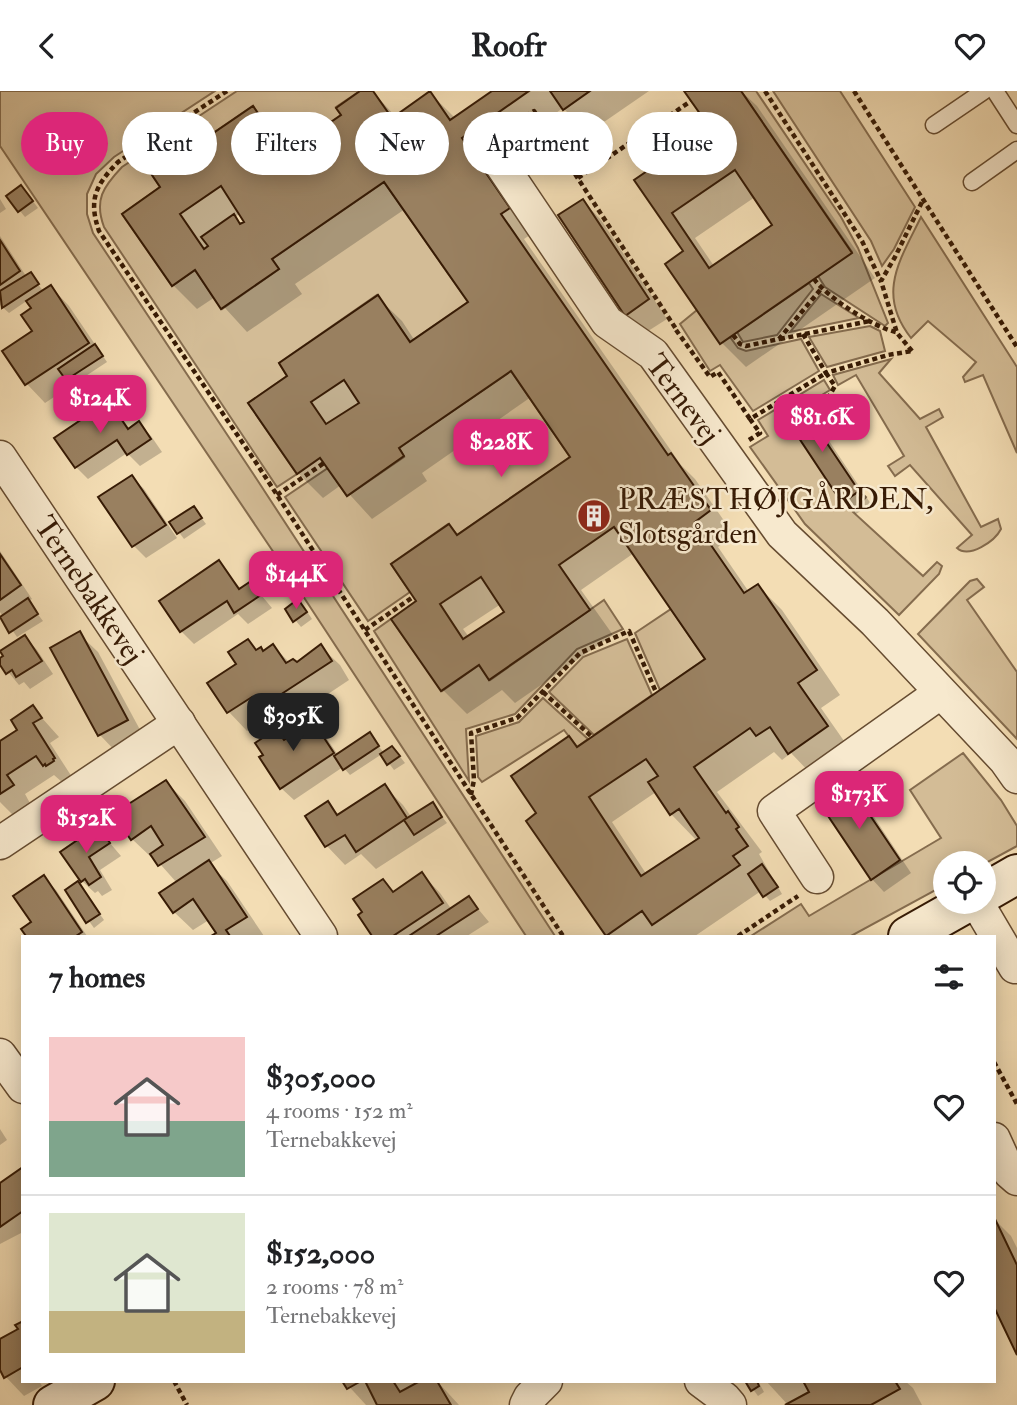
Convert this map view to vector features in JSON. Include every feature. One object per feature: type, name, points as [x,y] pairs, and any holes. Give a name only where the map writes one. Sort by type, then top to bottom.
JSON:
[{"type":"street","name":"Ternevej","points":[[514,175],[607,322],[653,354],[782,534],[875,622],[1006,760],[1017,777]]},
{"type":"street","name":"Ternebakkevej","points":[[0,457],[320,935]]},
{"type":"street","points":[[817,877],[774,811],[940,693]]},
{"type":"street","points":[[0,843],[179,723]]},
{"type":"street","points":[[996,886],[1017,874]]},
{"type":"street","points":[[910,935],[947,914]]},
{"type":"street","points":[[982,914],[992,935]]},
{"type":"street","points":[[996,943],[1009,971]]},
{"type":"street","points":[[0,1055],[21,1084]]},
{"type":"street","points":[[996,1143],[1009,1172],[1017,1179]]},
{"type":"street","points":[[53,1405],[92,1383]]},
{"type":"street","points":[[526,1405],[544,1383]]},
{"type":"street","points":[[704,1383],[730,1405]]},
{"type":"lane","points":[[934,125],[984,91]]},
{"type":"lane","points":[[995,91],[1017,125]]},
{"type":"lane","points":[[972,182],[1017,150]]},
{"type":"path","points":[[227,91],[118,162],[103,178],[95,196],[93,213],[99,231],[277,495],[562,935]]},
{"type":"path","points":[[750,419],[826,373],[912,351],[897,333],[881,281],[862,240],[765,91]]},
{"type":"path","points":[[854,91],[1017,347]]},
{"type":"path","points":[[578,178],[691,101]]},
{"type":"path","points":[[576,175],[710,377],[719,372],[760,433],[726,456]]},
{"type":"path","points":[[881,281],[923,200]]},
{"type":"path","points":[[814,279],[821,289],[870,321],[897,333]]},
{"type":"path","points":[[779,339],[821,289]]},
{"type":"path","points":[[733,335],[740,344],[746,346],[870,321]]},
{"type":"path","points":[[647,350],[677,329]]},
{"type":"path","points":[[803,334],[835,386],[828,398]]},
{"type":"path","points":[[277,495],[324,463]]},
{"type":"path","points":[[365,630],[413,597]]},
{"type":"path","points":[[471,795],[474,780],[471,733],[517,718],[580,653],[629,631],[656,692]]},
{"type":"path","points":[[543,692],[592,737]]},
{"type":"path","points":[[740,935],[793,900],[817,877]]},
{"type":"path","points":[[996,1066],[1017,1104]]},
{"type":"path","points":[[175,1383],[187,1405]]},
{"type":"shaded area","points":[[0,91],[215,91],[183,112],[122,112],[122,152],[108,163],[108,112],[21,112],[21,175],[96,175],[87,194],[87,214],[93,233],[554,935],[525,935],[299,590],[0,146]]},
{"type":"shaded area","points":[[237,91],[360,91],[336,107],[339,112],[257,112],[253,106],[244,112],[231,112],[231,121],[217,131],[217,112],[205,112]]},
{"type":"shaded area","points":[[741,91],[756,91],[841,217],[858,248],[888,323],[885,326],[825,287],[818,276],[852,252]]},
{"type":"shaded area","points":[[773,91],[840,91],[915,207],[894,249],[882,266],[871,241]]},
{"type":"shaded area","points":[[122,167],[122,175],[152,175],[160,187],[122,214],[172,286],[195,270],[222,309],[279,269],[272,259],[384,182],[468,302],[410,342],[377,295],[279,363],[287,376],[248,403],[297,474],[277,487],[104,227],[100,201],[110,181]]},
{"type":"shaded area","points":[[921,217],[1017,367],[1017,453],[983,375],[965,382],[963,377],[976,362],[928,321],[911,338],[901,322],[893,292],[895,277]]},
{"type":"shaded area","points":[[809,283],[813,289],[777,335],[743,342],[737,332]]},
{"type":"shaded area","points":[[821,294],[859,318],[790,332]]},
{"type":"shaded area","points":[[697,310],[730,337],[738,348],[746,351],[801,339],[819,371],[753,411],[720,365],[710,371],[680,324]]},
{"type":"shaded area","points":[[870,326],[880,331],[885,351],[827,367],[809,337]]},
{"type":"shaded area","points":[[891,359],[879,373],[920,419],[939,409],[943,417],[926,427],[981,527],[998,519],[1001,529],[998,534],[975,550],[962,551],[957,548],[972,535],[910,465],[895,476],[888,466],[904,456],[856,375],[838,385],[833,375]]},
{"type":"shaded area","points":[[511,371],[570,457],[457,535],[448,524],[391,564],[410,592],[368,621],[285,497],[328,468],[347,496],[404,457],[399,448]]},
{"type":"shaded area","points":[[824,380],[830,390],[786,417],[843,502],[859,491],[866,497],[853,512],[923,576],[937,562],[942,566],[939,574],[899,615],[805,524],[750,447],[768,436],[758,420]]},
{"type":"shaded area","points":[[977,579],[984,587],[967,600],[1017,672],[1017,739],[918,634],[970,581]]},
{"type":"shaded area","points":[[604,600],[623,629],[577,649],[515,714],[466,729],[469,781],[374,631],[391,619],[442,691],[479,665],[490,680]]},
{"type":"shaded area","points":[[671,609],[705,659],[660,690],[635,633]]},
{"type":"shaded area","points":[[627,639],[652,695],[594,735],[549,692],[583,657]]},
{"type":"shaded area","points":[[543,698],[588,739],[577,747],[564,730],[482,782],[478,777],[476,736],[519,722]]},
{"type":"shaded area","points":[[963,753],[1001,800],[1017,826],[1017,846],[996,857],[996,851],[933,851],[933,892],[853,935],[753,935],[801,904],[809,916],[941,838],[910,790]]},
{"type":"building","name":"PRÆSTHØJGÅRDEN, Slotsgården","points":[[360,91],[373,91],[388,112],[355,112],[355,175],[449,175],[449,119],[492,91],[529,91],[499,112],[463,112],[463,175],[487,175],[510,208],[501,214],[668,455],[671,453],[711,510],[695,522],[744,593],[758,584],[817,670],[798,683],[828,726],[788,754],[770,727],[756,736],[750,728],[694,767],[739,827],[736,829],[748,846],[733,856],[740,865],[652,925],[642,911],[605,935],[526,821],[536,813],[511,776],[569,736],[577,747],[705,659],[614,527],[559,565],[590,610],[489,680],[479,665],[441,691],[391,619],[416,601],[391,564],[449,524],[457,535],[570,457],[511,371],[399,448],[404,456],[347,496],[320,458],[297,474],[248,403],[287,376],[279,363],[378,295],[410,342],[468,302],[384,182],[272,259],[279,269],[221,309],[195,270],[172,286],[122,214],[160,187],[152,175],[217,175],[217,131],[231,121],[231,175],[341,175],[341,112],[336,108]],"holes":[[[221,186],[244,222],[240,224],[234,214],[201,237],[208,246],[204,249],[180,214]],[[344,380],[359,403],[326,424],[311,402]],[[481,577],[504,612],[463,639],[440,604]],[[646,759],[658,776],[648,782],[670,815],[679,809],[699,838],[641,876],[589,797]]]},
{"type":"building","name":"PRÆSTHØJGÅRDEN, Slotsgården","points":[[430,91],[444,112],[400,112]]},
{"type":"building","points":[[550,91],[590,91],[563,110]]},
{"type":"building","points":[[684,91],[741,91],[852,253],[720,344],[665,264],[683,251],[634,180],[641,175],[728,175],[672,213],[709,268],[772,225],[737,173],[737,112],[699,112]]},
{"type":"building","name":"PRÆSTHØJGÅRDEN, Slotsgården","points":[[253,106],[257,112],[244,112]]},
{"type":"building","points":[[21,185],[33,201],[18,212],[6,196]]},
{"type":"building","points":[[583,199],[649,299],[625,316],[558,215]]},
{"type":"building","points":[[0,240],[20,271],[0,285]]},
{"type":"building","points":[[31,272],[39,284],[2,308],[0,291]]},
{"type":"building","points":[[51,285],[89,343],[25,385],[2,351],[32,331],[21,315],[31,308],[26,301]]},
{"type":"building","points":[[95,344],[103,356],[66,380],[58,369]]},
{"type":"building","points":[[109,401],[128,429],[139,421],[151,439],[127,455],[117,440],[75,468],[54,438]]},
{"type":"building","points":[[802,406],[859,491],[842,503],[785,417]]},
{"type":"building","points":[[132,475],[166,525],[132,547],[98,497]]},
{"type":"building","points":[[194,506],[202,518],[177,534],[169,522]]},
{"type":"building","points":[[0,554],[21,585],[0,600]]},
{"type":"building","points":[[219,560],[239,589],[251,581],[261,595],[234,613],[227,601],[180,632],[159,601]]},
{"type":"building","points":[[28,598],[38,614],[9,633],[0,617]]},
{"type":"building","points":[[298,599],[307,612],[293,622],[285,609]]},
{"type":"building","points":[[80,631],[128,720],[98,736],[50,648]]},
{"type":"building","points":[[25,635],[42,661],[16,677],[12,670],[6,674],[0,665],[0,658],[3,656],[0,651]]},
{"type":"building","points":[[248,639],[256,650],[261,647],[263,651],[273,644],[286,663],[293,659],[297,662],[321,644],[332,661],[260,708],[252,697],[227,713],[207,683],[236,664],[228,652]]},
{"type":"building","points":[[33,705],[42,718],[33,723],[55,758],[54,761],[43,766],[36,756],[7,775],[14,785],[0,794],[0,741],[17,730],[11,720]]},
{"type":"building","points":[[313,721],[334,753],[280,789],[259,757],[263,755],[255,743],[276,729],[284,740]]},
{"type":"building","points":[[370,732],[379,746],[343,770],[334,756]]},
{"type":"building","points":[[392,746],[400,756],[387,765],[380,754]]},
{"type":"building","points":[[166,780],[205,837],[158,866],[150,854],[163,845],[151,826],[131,840],[113,814]]},
{"type":"building","points":[[847,781],[900,860],[871,880],[818,801]]},
{"type":"building","points":[[385,784],[407,818],[356,852],[345,835],[325,847],[305,816],[328,801],[337,815]]},
{"type":"building","points":[[433,802],[442,817],[414,835],[404,820]]},
{"type":"building","points":[[98,826],[110,843],[89,857],[101,877],[89,885],[85,879],[81,882],[60,852]]},
{"type":"building","points":[[209,860],[247,917],[226,930],[229,935],[213,935],[216,933],[193,899],[173,913],[159,893]]},
{"type":"building","points":[[762,864],[778,887],[763,897],[748,874]]},
{"type":"building","points":[[422,872],[443,903],[395,935],[371,935],[358,915],[362,912],[353,899],[383,879],[393,892]]},
{"type":"building","points":[[44,875],[82,932],[78,935],[25,935],[21,929],[31,922],[13,896]]},
{"type":"building","points":[[78,881],[100,914],[86,923],[65,890]]},
{"type":"building","points":[[469,896],[478,909],[438,935],[410,935]]},
{"type":"building","points":[[21,1168],[21,1212],[0,1227],[0,1183]]},
{"type":"building","points":[[996,1221],[1017,1265],[1017,1355],[996,1311]]},
{"type":"building","points":[[21,1322],[21,1368],[4,1378],[0,1370],[0,1339],[18,1329],[15,1325]]},
{"type":"building","points":[[343,1383],[358,1383],[347,1389]]},
{"type":"building","points":[[366,1383],[394,1383],[400,1392],[416,1383],[438,1383],[451,1405],[377,1405]]},
{"type":"building","points":[[746,1383],[758,1383],[759,1386],[751,1391]]},
{"type":"building","points":[[804,1383],[896,1383],[900,1389],[871,1405],[785,1405],[809,1392]]},
{"type":"place","name":"PRÆSTHØJGÅRDEN, Slotsgården","points":[[594,516]]}]
